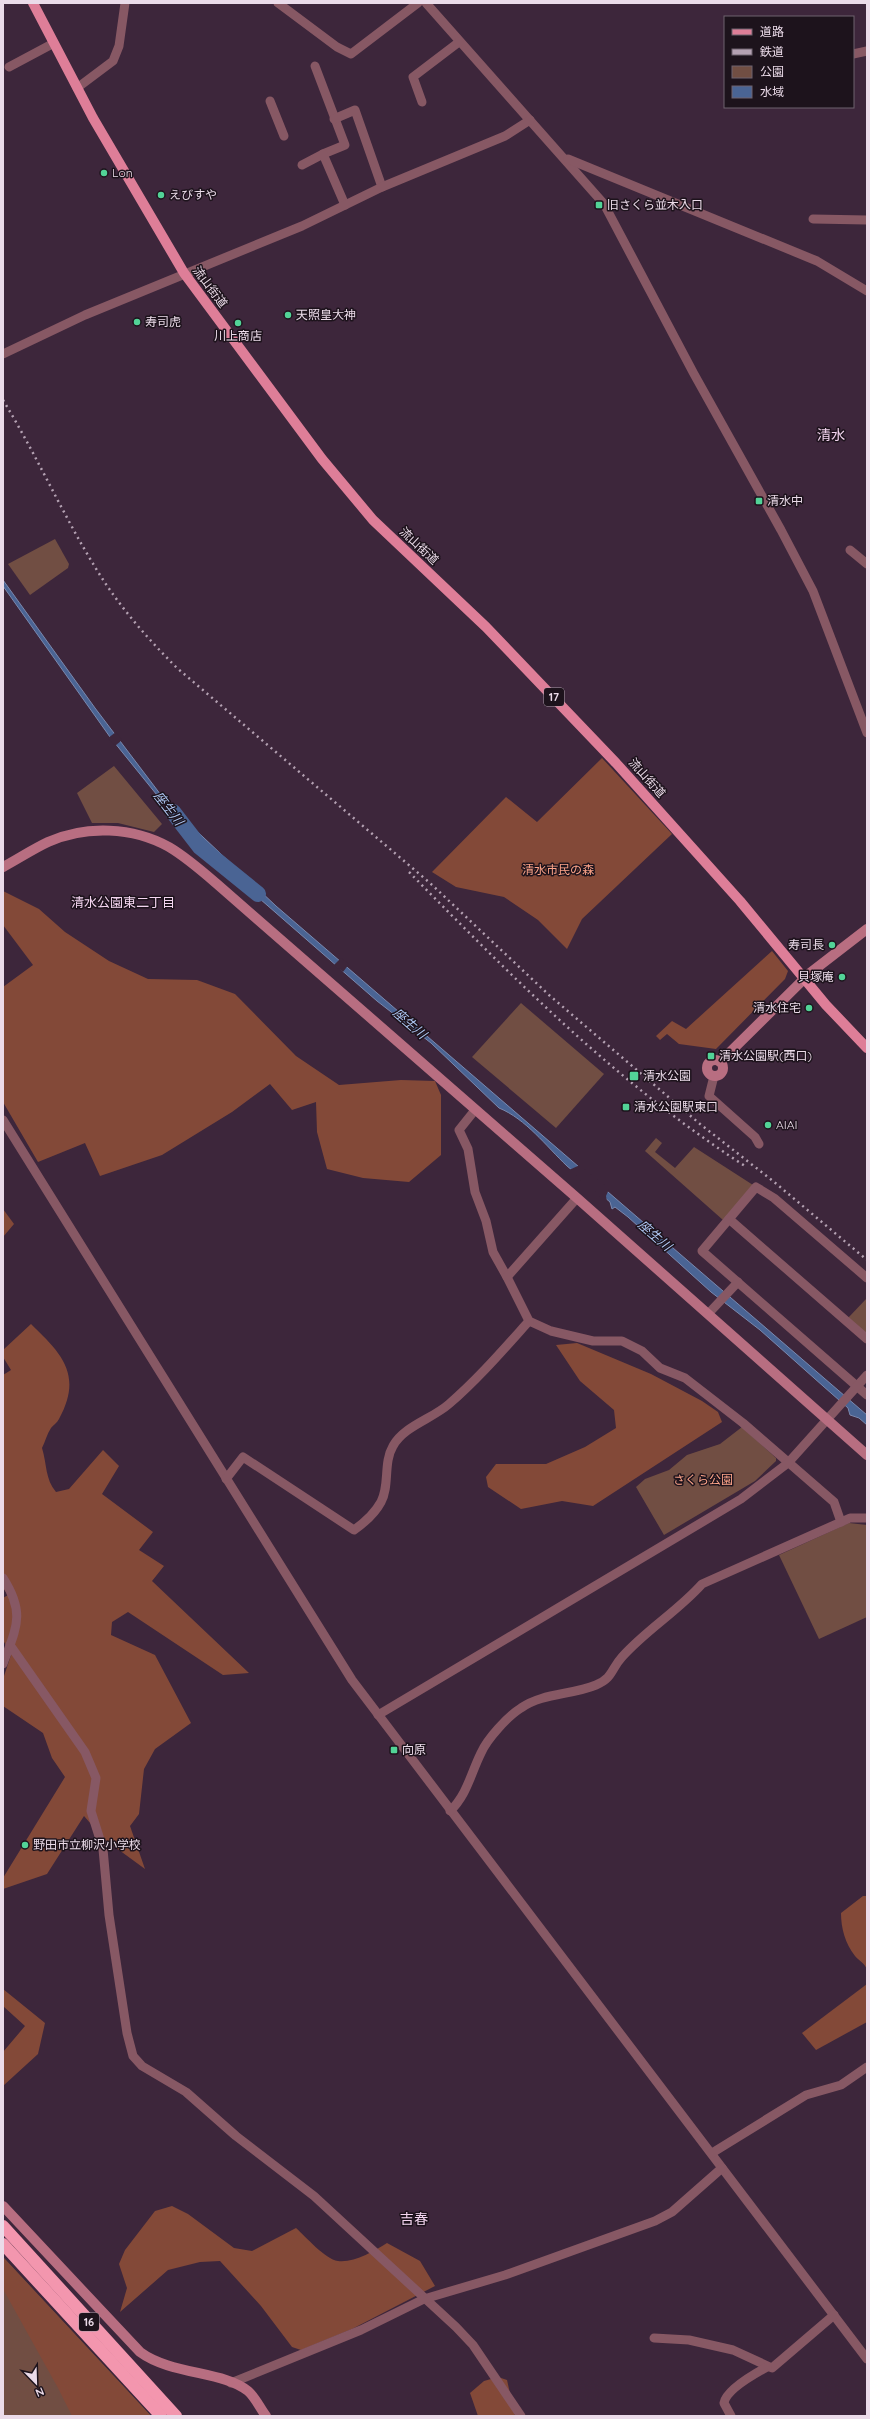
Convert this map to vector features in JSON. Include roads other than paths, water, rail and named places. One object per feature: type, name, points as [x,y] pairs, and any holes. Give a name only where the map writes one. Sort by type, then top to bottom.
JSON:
[{"type":"highway","name":"16","points":[[3,2226],[176,2416]]},
{"type":"highway","name":"16","points":[[3,2244],[161,2416]]},
{"type":"main road","name":"流山街道","points":[[33,3],[77,88],[134,191],[184,273],[352,497],[481,622],[580,725],[734,895],[804,978],[867,1048]]},
{"type":"street","points":[[77,88],[113,62],[119,46],[125,3]]},
{"type":"street","points":[[278,3],[338,47],[351,54],[418,3]]},
{"type":"street","points":[[426,3],[459,42],[565,158],[604,204],[694,374],[781,530],[824,618],[867,733]]},
{"type":"street","points":[[422,102],[412,77],[459,42]]},
{"type":"street","points":[[9,67],[54,43]]},
{"type":"street","points":[[854,54],[867,51]]},
{"type":"street","points":[[302,165],[345,145],[315,66]]},
{"type":"street","points":[[270,101],[284,136]]},
{"type":"street","points":[[334,119],[355,110],[382,187]]},
{"type":"street","points":[[3,354],[85,315],[184,273],[302,226],[382,187],[506,136],[530,120]]},
{"type":"street","points":[[324,154],[345,205]]},
{"type":"street","points":[[565,158],[817,261],[867,291]]},
{"type":"street","points":[[812,219],[867,220]]},
{"type":"street","points":[[850,550],[867,564]]},
{"type":"street","points":[[3,868],[48,842],[74,833],[92,831],[132,833],[169,847],[217,884],[577,1198],[867,1455]]},
{"type":"street","points":[[759,1144],[755,1137],[709,1096],[714,1076],[708,1072],[707,1067],[712,1061],[720,1062],[804,978],[867,929]]},
{"type":"street","points":[[475,1110],[459,1130],[468,1149],[475,1192],[486,1221],[493,1252],[529,1321],[551,1331],[593,1341],[622,1341],[642,1351],[660,1368],[686,1378],[743,1423],[834,1502],[841,1522]]},
{"type":"street","points":[[3,1120],[325,1638],[378,1715],[866,2356]]},
{"type":"street","points":[[867,1278],[774,1198],[756,1187],[702,1251],[735,1285],[855,1389],[867,1395]]},
{"type":"street","points":[[507,1277],[577,1198]]},
{"type":"street","points":[[729,1219],[867,1339]]},
{"type":"street","points":[[708,1314],[735,1285]]},
{"type":"street","points":[[226,1479],[243,1458],[354,1530],[367,1521],[381,1502],[386,1465],[393,1445],[408,1431],[447,1406],[477,1379],[529,1321]]},
{"type":"street","points":[[378,1715],[741,1499],[788,1463],[867,1375]]},
{"type":"street","points":[[450,1811],[461,1801],[482,1751],[492,1737],[521,1707],[539,1700],[596,1685],[610,1676],[620,1658],[650,1630],[684,1604],[702,1584],[850,1518],[867,1518]]},
{"type":"street","points":[[3,1578],[16,1605],[17,1624],[3,1664]]},
{"type":"street","points":[[10,1645],[85,1752],[96,1778],[92,1811],[103,1850],[109,1916],[127,2033],[133,2056],[142,2066],[186,2092],[236,2136],[314,2196],[473,2344],[521,2416]]},
{"type":"street","points":[[712,2154],[806,2095],[841,2085],[867,2068]]},
{"type":"street","points":[[231,2383],[361,2330],[424,2299],[518,2270],[655,2221],[672,2212],[722,2168]]},
{"type":"street","points":[[3,2206],[140,2352],[150,2360],[231,2383],[247,2390],[266,2416]]},
{"type":"street","points":[[731,2416],[724,2403],[728,2395],[753,2375],[767,2367],[776,2366],[834,2315]]},
{"type":"street","points":[[654,2338],[689,2340],[733,2350],[767,2367]]},
{"type":"water","points":[[3,580],[95,708],[167,803],[276,906],[867,1415],[867,1425],[859,1418],[850,1415],[848,1408],[760,1330],[711,1292],[628,1217],[615,1207],[612,1209],[610,1202],[567,1166],[527,1126],[509,1113],[499,1108],[431,1043],[377,1001],[252,892],[178,821],[110,737],[3,586]]},
{"type":"waterway","name":"座生川","points":[[173,812],[200,847],[258,894]]},
{"type":"railway","points":[[3,400],[27,441],[83,547],[104,581],[133,620],[177,668],[430,883],[549,995],[700,1124],[773,1181],[867,1260]]},
{"type":"railway","points":[[409,872],[528,990],[610,1065],[698,1134],[745,1166]]},
{"type":"place","name":"Lon","points":[[104,173]]},
{"type":"place","name":"えびすや","points":[[161,195]]},
{"type":"place","name":"旧さくら並木入口","points":[[599,205]]},
{"type":"place","name":"天照皇大神","points":[[288,315]]},
{"type":"place","name":"寿司虎","points":[[137,322]]},
{"type":"place","name":"川上商店","points":[[238,323]]},
{"type":"place","name":"清水中","points":[[759,501]]},
{"type":"place","name":"寿司長","points":[[832,945]]},
{"type":"place","name":"貝塚庵","points":[[842,977]]},
{"type":"place","name":"清水住宅","points":[[809,1008]]},
{"type":"place","name":"清水公園駅(西口)","points":[[711,1056]]},
{"type":"place","name":"清水公園","points":[[634,1076]]},
{"type":"place","name":"清水公園駅東口","points":[[626,1107]]},
{"type":"place","name":"AIAI","points":[[768,1125]]},
{"type":"place","name":"向原","points":[[394,1750]]},
{"type":"place","name":"野田市立柳沢小学校","points":[[25,1845]]},
{"type":"district","name":"清水","points":[[831,435]]},
{"type":"district","name":"清水公園東二丁目","points":[[123,902]]},
{"type":"district","name":"吉春","points":[[414,2219]]},
{"type":"park label","name":"清水市民の森","points":[[558,870]]},
{"type":"park label","name":"さくら公園","points":[[703,1480]]}]
